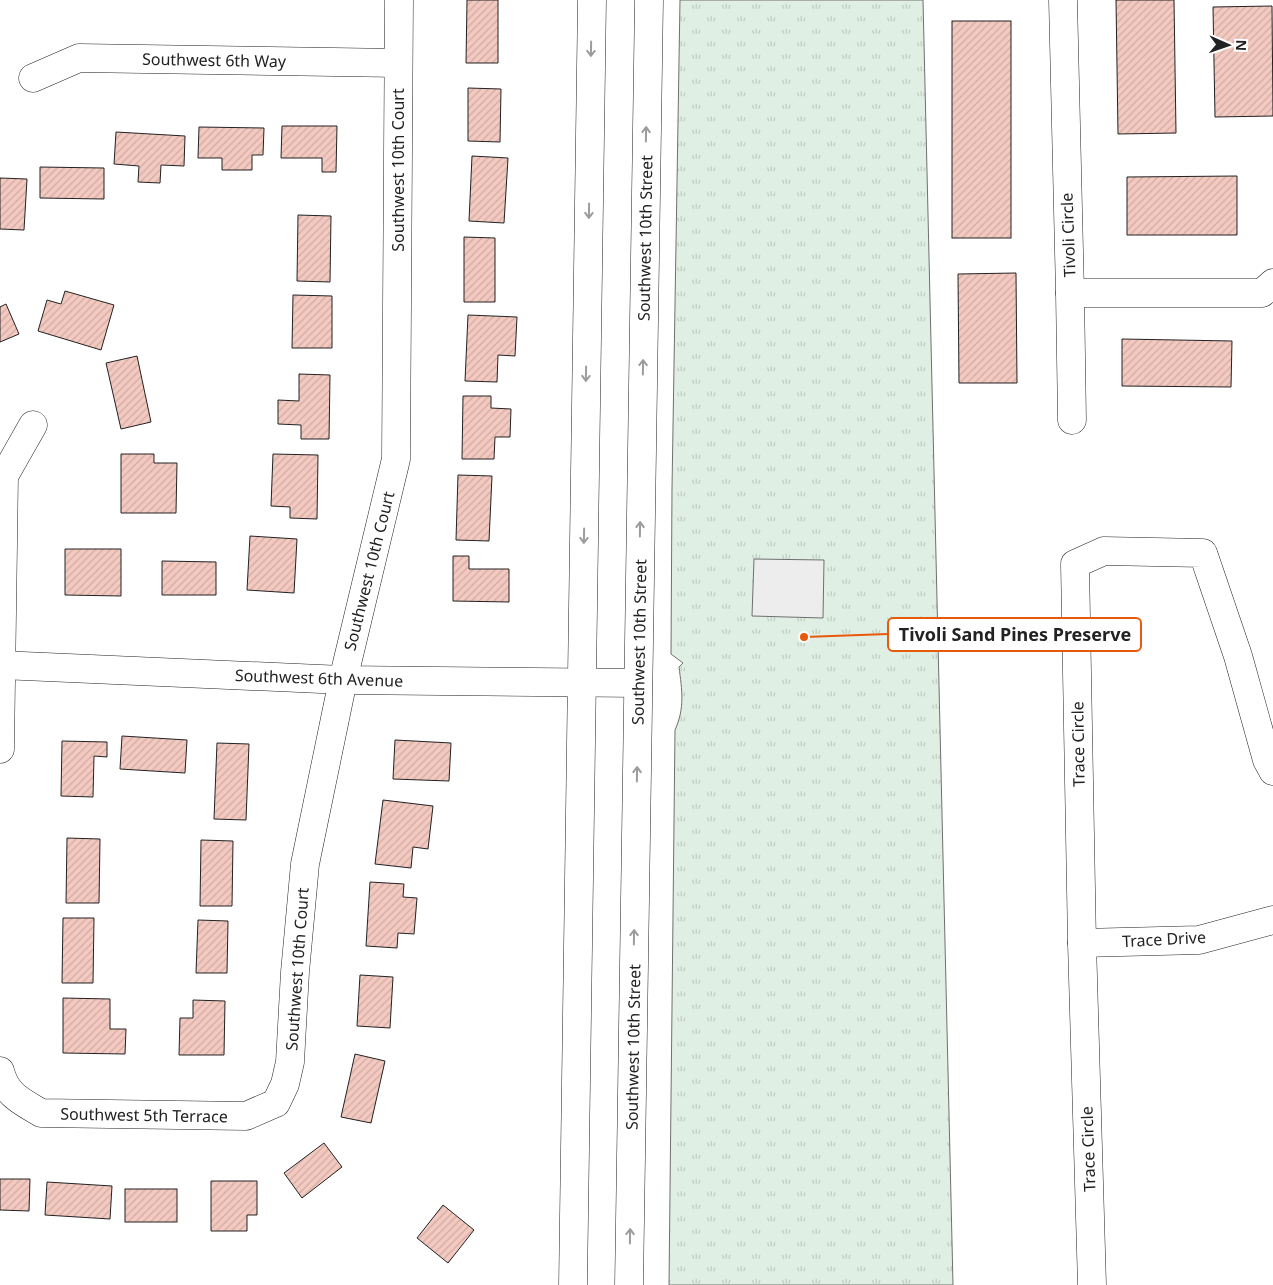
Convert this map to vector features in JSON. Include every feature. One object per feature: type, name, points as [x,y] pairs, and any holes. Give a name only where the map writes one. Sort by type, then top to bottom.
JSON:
[{"type":"street","name":"Southwest 10th Court","points":[[246,1116],[276,1103],[285,1084],[290,1062],[295,972],[305,864],[343,680],[396,459],[399,0]]},
{"type":"street","points":[[572,1285],[592,0]]},
{"type":"street","name":"Southwest 10th Street","points":[[629,1285],[649,0]]},
{"type":"street","name":"Tivoli Circle","points":[[1063,0],[1070,292],[1262,293],[1273,283]]},
{"type":"street","name":"Southwest 6th Way","points":[[33,78],[79,58],[398,63]]},
{"type":"street","points":[[1070,292],[1072,420]]},
{"type":"street","points":[[0,749],[4,476],[33,424]]},
{"type":"street","name":"Trace Circle","points":[[1092,1285],[1082,943],[1075,564],[1104,551],[1203,553],[1238,656],[1267,760],[1273,771]]},
{"type":"street","name":"Southwest 6th Avenue","points":[[0,665],[343,680],[638,683]]},
{"type":"street","name":"Trace Drive","points":[[1082,943],[1200,940],[1273,920]]},
{"type":"street","name":"Southwest 5th Terrace","points":[[0,1071],[3,1082],[16,1098],[41,1113],[246,1116]]},
{"type":"green space","points":[[680,0],[923,0],[953,1285],[669,1285],[675,730],[680,714],[682,691],[679,667],[683,663],[671,654]]},
{"type":"shaded area","points":[[754,559],[824,560],[823,618],[752,616]]},
{"type":"building","points":[[467,0],[498,0],[498,63],[466,63]]},
{"type":"building","points":[[1116,0],[1174,0],[1176,133],[1118,134]]},
{"type":"building","points":[[1272,6],[1273,116],[1215,117],[1213,7]]},
{"type":"building","points":[[952,21],[1011,21],[1011,238],[952,238]]},
{"type":"building","points":[[468,88],[501,89],[500,142],[468,141]]},
{"type":"building","points":[[282,126],[337,126],[336,172],[322,172],[322,158],[281,158]]},
{"type":"building","points":[[199,127],[264,128],[263,155],[252,155],[252,170],[222,170],[222,158],[198,158]]},
{"type":"building","points":[[116,132],[185,136],[184,166],[161,165],[160,183],[138,182],[139,166],[114,164]]},
{"type":"building","points":[[472,156],[508,158],[504,223],[469,221]]},
{"type":"building","points":[[40,167],[104,168],[104,199],[40,198]]},
{"type":"building","points":[[1237,176],[1237,235],[1127,235],[1127,177]]},
{"type":"building","points":[[0,178],[27,179],[24,230],[0,229]]},
{"type":"building","points":[[298,215],[331,216],[330,282],[297,281]]},
{"type":"building","points":[[464,237],[495,238],[495,302],[464,302]]},
{"type":"building","points":[[1016,273],[1017,383],[959,383],[958,274]]},
{"type":"building","points":[[65,291],[114,305],[101,350],[38,331],[47,300],[61,304]]},
{"type":"building","points":[[293,295],[332,296],[332,348],[292,348]]},
{"type":"building","points":[[6,304],[19,334],[0,342],[0,307]]},
{"type":"building","points":[[468,315],[517,317],[515,356],[498,355],[497,382],[465,381]]},
{"type":"building","points":[[1122,339],[1232,341],[1231,387],[1122,386]]},
{"type":"building","points":[[137,356],[151,422],[121,429],[106,363]]},
{"type":"building","points":[[299,374],[330,375],[329,439],[301,439],[301,425],[278,424],[278,400],[299,401]]},
{"type":"building","points":[[463,396],[491,396],[491,408],[511,409],[510,437],[495,437],[494,459],[462,459]]},
{"type":"building","points":[[121,454],[154,454],[154,463],[177,463],[176,513],[121,513]]},
{"type":"building","points":[[273,454],[318,455],[317,519],[290,518],[290,507],[271,506]]},
{"type":"building","points":[[458,475],[492,476],[489,541],[456,540]]},
{"type":"building","points":[[250,536],[297,539],[294,593],[247,590]]},
{"type":"building","points":[[65,549],[121,549],[121,596],[65,595]]},
{"type":"building","points":[[453,556],[469,556],[469,569],[509,569],[509,602],[453,601]]},
{"type":"building","points":[[162,561],[216,562],[216,595],[162,595]]},
{"type":"building","points":[[122,736],[187,740],[185,773],[120,769]]},
{"type":"building","points":[[395,740],[451,743],[449,781],[393,779]]},
{"type":"building","points":[[62,741],[107,742],[107,757],[94,756],[93,797],[61,796]]},
{"type":"building","points":[[217,743],[249,744],[246,820],[214,819]]},
{"type":"building","points":[[383,800],[433,806],[428,849],[413,847],[411,868],[375,864]]},
{"type":"building","points":[[67,838],[100,839],[99,903],[66,903]]},
{"type":"building","points":[[201,840],[233,841],[232,906],[200,906]]},
{"type":"building","points":[[370,882],[404,884],[403,897],[417,898],[414,934],[398,933],[397,948],[366,946]]},
{"type":"building","points":[[63,918],[94,918],[93,983],[62,983]]},
{"type":"building","points":[[198,920],[228,921],[227,973],[196,973]]},
{"type":"building","points":[[360,975],[393,977],[390,1028],[357,1026]]},
{"type":"building","points":[[63,998],[110,999],[110,1029],[126,1029],[125,1054],[63,1053]]},
{"type":"building","points":[[193,1000],[225,1001],[224,1055],[179,1055],[180,1018],[193,1018]]},
{"type":"building","points":[[355,1054],[385,1061],[371,1123],[341,1117]]},
{"type":"building","points":[[324,1143],[342,1167],[302,1198],[284,1173]]},
{"type":"building","points":[[0,1179],[30,1179],[29,1211],[0,1210]]},
{"type":"building","points":[[211,1181],[257,1181],[257,1215],[247,1215],[247,1231],[211,1231]]},
{"type":"building","points":[[47,1182],[112,1186],[110,1219],[45,1215]]},
{"type":"building","points":[[125,1189],[177,1189],[177,1222],[125,1222]]},
{"type":"building","points":[[443,1205],[474,1230],[448,1263],[417,1238]]},
{"type":"place","name":"Tivoli Sand Pines Preserve","points":[[804,637]]}]
